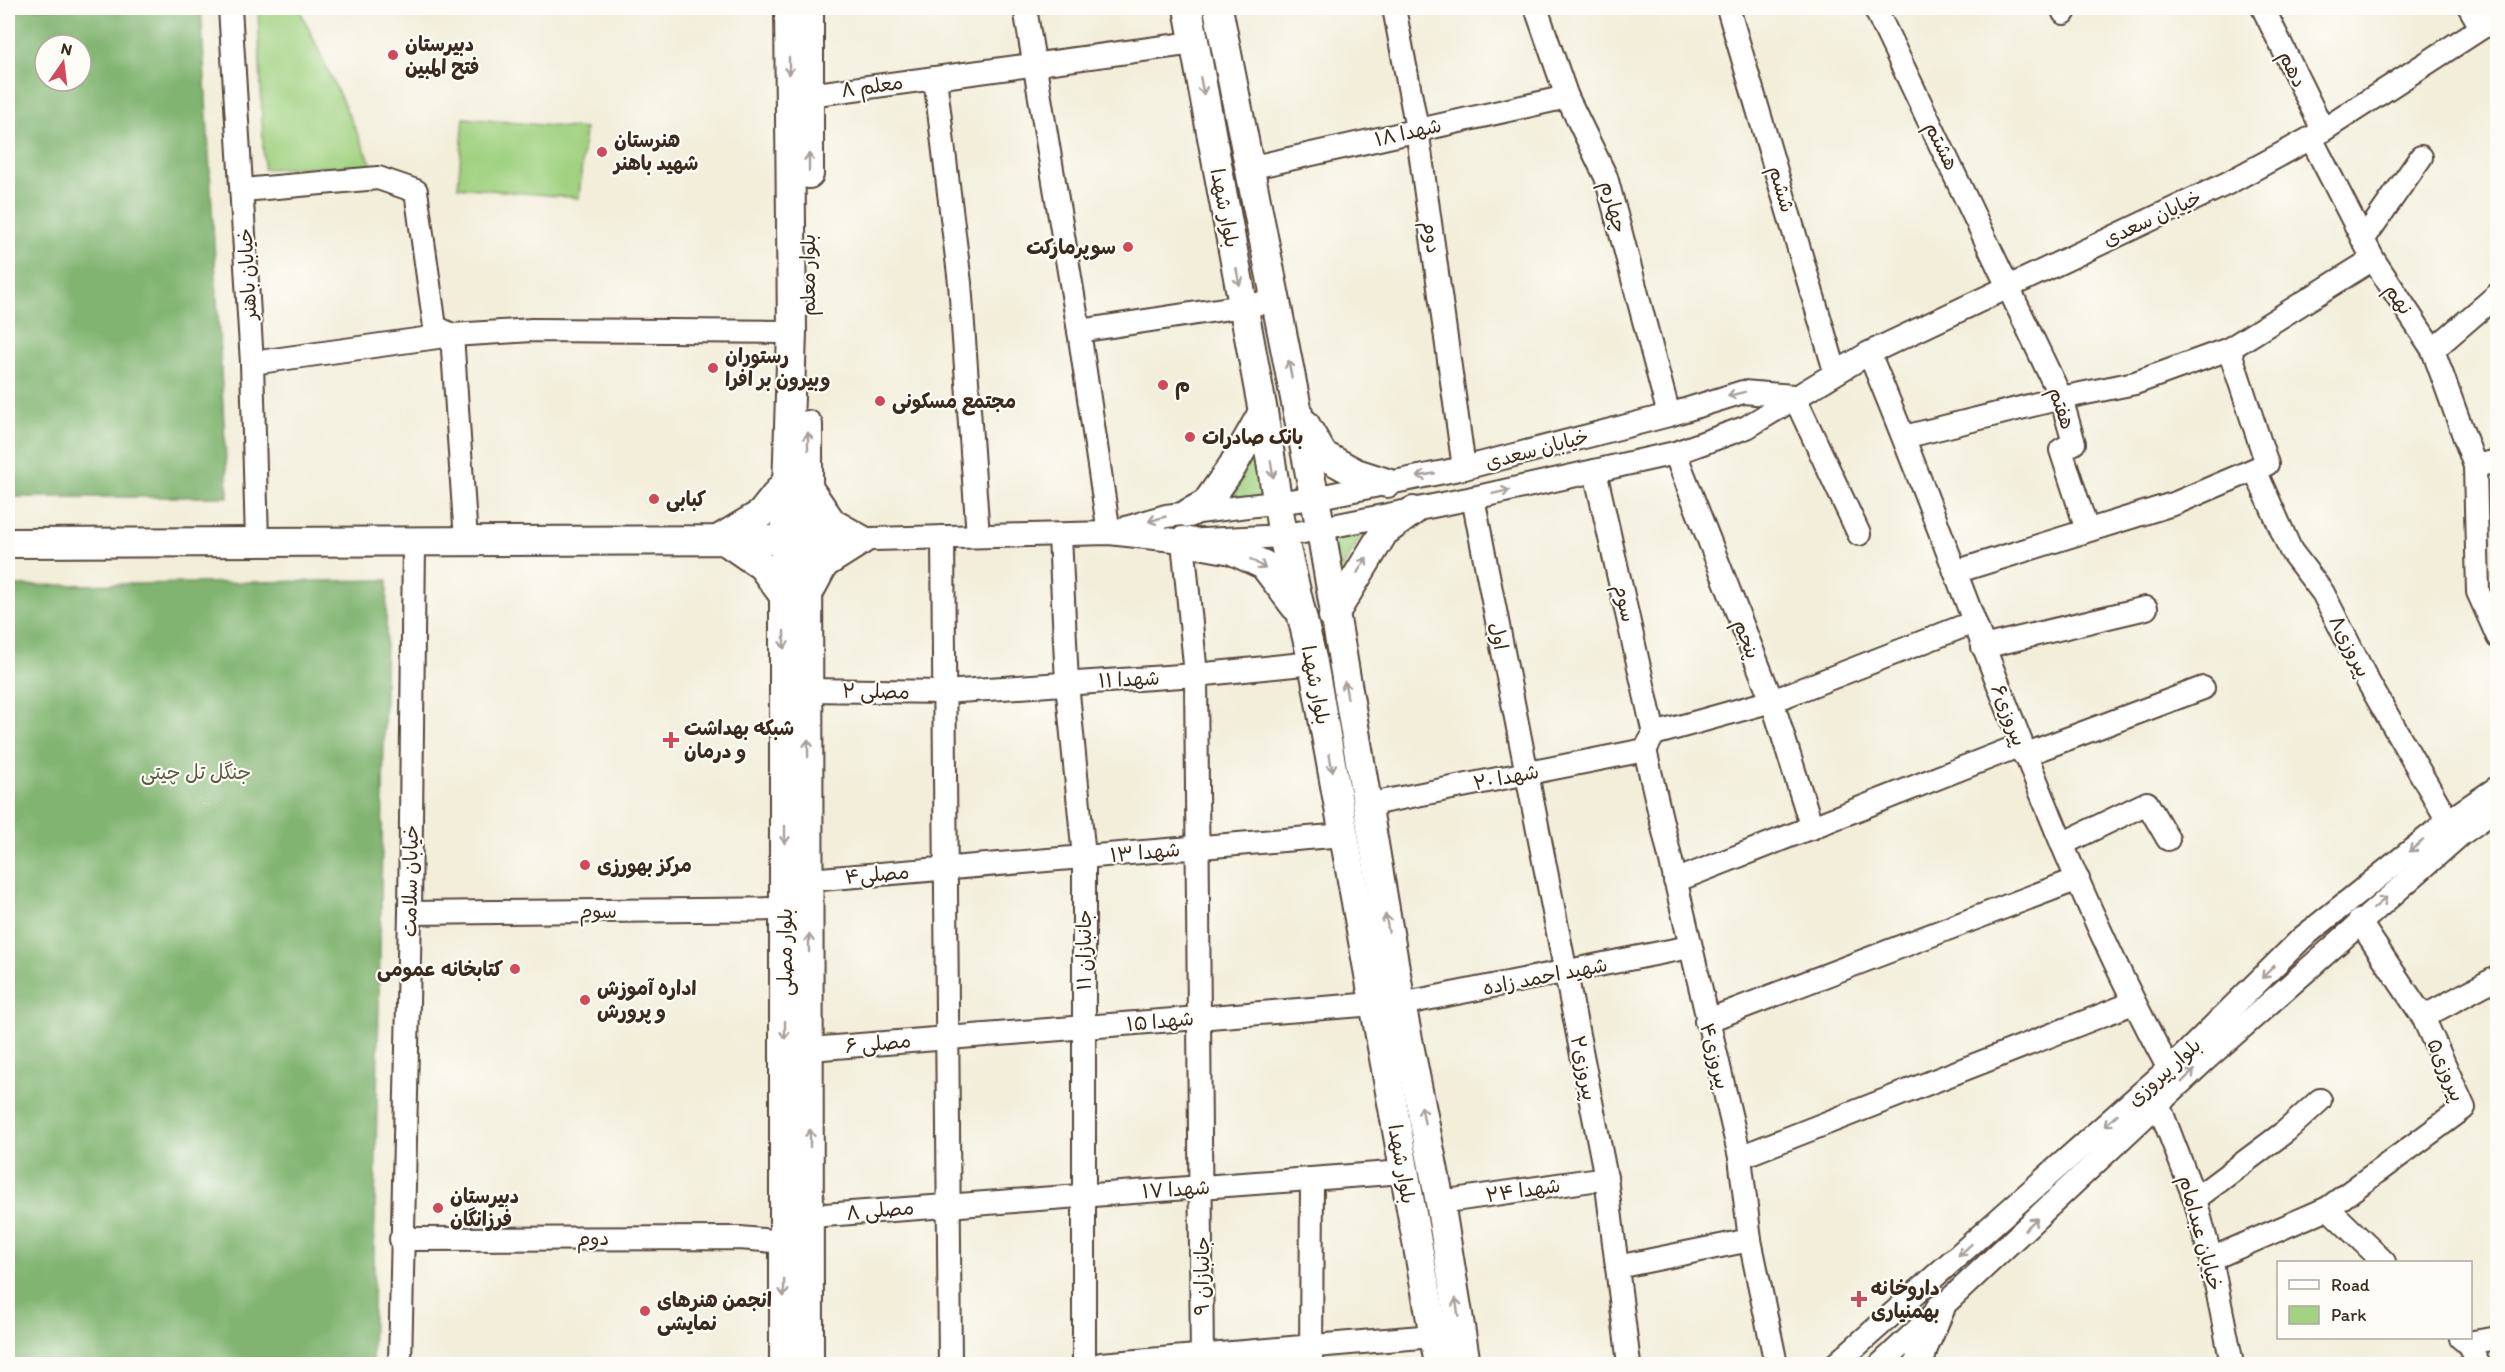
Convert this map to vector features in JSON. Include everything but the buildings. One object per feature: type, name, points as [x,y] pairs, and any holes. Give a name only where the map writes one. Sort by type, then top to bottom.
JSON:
[{"type":"main road","name":"بلوار معلم","points":[[789,8],[792,332],[797,483]]},
{"type":"main road","name":"بلوار معلم","points":[[796,541],[809,94],[809,8]]},
{"type":"main road","name":"بلوار شهدا","points":[[1188,8],[1263,412],[1283,536],[1313,663],[1344,835],[1440,1202],[1466,1365]]},
{"type":"main road","name":"بلوار شهدا","points":[[1218,8],[1321,530],[1333,616],[1366,805],[1404,1172],[1439,1365]]},
{"type":"main road","points":[[1189,513],[1206,504],[1232,467],[1263,412]]},
{"type":"main road","points":[[1298,412],[1323,455],[1356,473],[1387,483]]},
{"type":"main road","points":[[797,483],[832,523],[862,540],[824,564],[796,596],[762,567],[721,538],[761,514],[797,483]]},
{"type":"main road","points":[[1333,616],[1363,563],[1384,532],[1413,511]]},
{"type":"main road","points":[[8,543],[414,542],[721,538],[796,541]]},
{"type":"main road","name":"بلوار مصلی","points":[[796,541],[785,909],[798,1170],[810,1216],[809,1365]]},
{"type":"main road","points":[[1183,542],[1232,550],[1264,565],[1302,616]]},
{"type":"main road","name":"بلوار مصلی","points":[[784,1365],[785,1242],[798,1170],[810,1049],[808,690],[796,596]]},
{"type":"main road","points":[[1920,1365],[1923,1348],[1940,1310]]},
{"type":"street","name":"خیابان باهنر","points":[[230,8],[252,363],[257,541]]},
{"type":"street","points":[[796,541],[1109,533],[1079,331],[1025,8]]},
{"type":"street","name":"دوم","points":[[1394,8],[1417,129],[1464,468]]},
{"type":"street","name":"چهارم","points":[[1536,8],[1567,97],[1606,177],[1669,415]]},
{"type":"street","name":"ششم","points":[[1728,8],[1835,371]]},
{"type":"street","name":"هشتم","points":[[1875,8],[2008,285]]},
{"type":"street","name":"دهم","points":[[2263,8],[2317,134]]},
{"type":"street","name":"خیابان سعدی","points":[[1109,533],[1183,542],[1283,536],[1321,530],[1675,453],[1747,427],[1869,352],[2228,183],[2317,134],[2483,17]]},
{"type":"street","name":"معلم ۸","points":[[809,94],[1194,43]]},
{"type":"street","points":[[934,78],[958,260],[978,536]]},
{"type":"street","name":"شهدا ۱۸","points":[[1249,168],[1567,97]]},
{"type":"street","name":"نهم","points":[[2317,134],[2368,250],[2433,350],[2475,466],[2478,592],[2498,637]]},
{"type":"street","points":[[1904,437],[2061,398],[2135,383],[2229,349],[2368,250],[2421,158]]},
{"type":"street","points":[[243,190],[378,178],[416,191],[435,327],[452,335]]},
{"type":"street","name":"هفتم","points":[[2008,285],[2061,398],[2074,443],[2061,450],[2087,530]]},
{"type":"street","points":[[2433,350],[2498,294]]},
{"type":"street","points":[[1079,331],[1244,308],[1276,301]]},
{"type":"street","points":[[252,363],[452,335],[532,330],[792,332]]},
{"type":"street","points":[[452,335],[466,540]]},
{"type":"street","points":[[1955,572],[2176,503],[2267,464],[2229,349]]},
{"type":"street","name":"پیروزی۶","points":[[1869,352],[1904,437],[2022,750],[2133,1003],[2169,1069]]},
{"type":"street","name":"خیابان سعدی","points":[[1109,533],[1166,516],[1277,504],[1464,468],[1669,415],[1743,392],[1794,396]]},
{"type":"street","points":[[1794,396],[1859,534]]},
{"type":"street","name":"پنجم","points":[[1675,453],[1772,701],[1812,828]]},
{"type":"street","points":[[2475,466],[2498,461]]},
{"type":"street","name":"پیروزی۸","points":[[2254,470],[2291,551],[2324,593],[2367,680],[2448,821]]},
{"type":"street","name":"سوم","points":[[1595,471],[1650,742]]},
{"type":"street","name":"اول","points":[[1473,498],[1525,774]]},
{"type":"street","name":"جانبازان ۱۱","points":[[1060,536],[1066,683],[1084,857],[1084,1365]]},
{"type":"street","points":[[943,537],[950,1365]]},
{"type":"street","name":"خیابان سلامت","points":[[400,1365],[410,913],[414,542]]},
{"type":"street","name":"جانبازان ۹","points":[[1183,542],[1196,675],[1202,1360]]},
{"type":"street","points":[[1983,647],[2146,608]]},
{"type":"street","name":"شهدا ۲۰","points":[[1366,805],[1525,774],[1650,742],[1772,701],[1974,622]]},
{"type":"street","name":"شهدا ۱۱","points":[[944,692],[1196,675],[1313,663]]},
{"type":"street","points":[[1675,881],[2022,750],[2203,687]]},
{"type":"street","name":"مصلی ۲","points":[[808,690],[944,692]]},
{"type":"street","name":"پیروزی۴","points":[[1650,742],[1675,881],[1706,1021],[1740,1157],[1750,1240],[1776,1365]]},
{"type":"street","name":"پیروزی۲","points":[[1525,774],[1606,1178],[1629,1365]]},
{"type":"street","name":"بلوار پیروزی","points":[[1836,1365],[2169,1069],[2302,938],[2448,821],[2498,787]]},
{"type":"street","points":[[2062,844],[2146,802],[2168,839]]},
{"type":"street","name":"بلوار پیروزی","points":[[1881,1365],[2159,1106],[2204,1061],[2319,957],[2460,835],[2498,808]]},
{"type":"street","name":"شهدا ۱۳","points":[[945,868],[1344,835]]},
{"type":"street","name":"مصلی۴","points":[[809,880],[945,868]]},
{"type":"street","points":[[1706,1021],[2078,879]]},
{"type":"street","name":"سوم","points":[[410,913],[785,909]]},
{"type":"street","name":"پیروزی۵","points":[[2328,1208],[2464,1108],[2423,1017],[2359,921]]},
{"type":"street","points":[[2302,938],[2319,957]]},
{"type":"street","name":"شهید احمد زاده","points":[[1387,1004],[1690,947]]},
{"type":"street","points":[[2423,1017],[2498,977]]},
{"type":"street","points":[[1740,1157],[2133,1003]]},
{"type":"street","name":"شهدا ۱۵","points":[[947,1037],[1387,1004]]},
{"type":"street","name":"مصلی ۶","points":[[810,1049],[947,1037]]},
{"type":"street","points":[[2195,1199],[2286,1131],[2320,1100]]},
{"type":"street","name":"خیابان عبدامام","points":[[2159,1106],[2195,1199],[2211,1259],[2232,1365]]},
{"type":"street","name":"شهدا ۱۷","points":[[948,1204],[1404,1172]]},
{"type":"street","name":"شهدا ۲۴","points":[[1440,1202],[1606,1178]]},
{"type":"street","points":[[1310,1355],[1312,1179]]},
{"type":"street","name":"مصلی ۸","points":[[810,1216],[948,1204]]},
{"type":"street","points":[[2211,1259],[2328,1208],[2382,1261]]},
{"type":"street","name":"دوم","points":[[401,1239],[740,1238],[785,1242]]},
{"type":"street","points":[[1617,1267],[1750,1240]]},
{"type":"street","points":[[1101,1365],[1310,1355],[1433,1335]]},
{"type":"street","points":[[2479,1365],[2464,1340],[2498,1338]]},
{"type":"green space","points":[[8,8],[201,8],[228,497],[8,497]]},
{"type":"green space","points":[[258,8],[299,8],[372,165],[264,169]]},
{"type":"green space","points":[[464,118],[585,129],[579,198],[458,187]]},
{"type":"green space","points":[[1252,454],[1265,505],[1229,507]]},
{"type":"green space","points":[[1362,534],[1340,573],[1329,539]]},
{"type":"green space","name":"جنگل تل چیتی","points":[[387,580],[372,1364],[8,1364],[8,586]]},
{"type":"place","name":"دبیرستان فتح المبین","points":[[393,55]]},
{"type":"place","name":"هنرستان شهید باهنر","points":[[602,152]]},
{"type":"place","name":"سوپرمارکت","points":[[1128,247]]},
{"type":"place","name":"رستوران وبیرون بر افرا","points":[[713,368]]},
{"type":"place","name":"م","points":[[1163,385]]},
{"type":"place","name":"مجتمع مسکونی","points":[[880,401]]},
{"type":"place","name":"بانک صادرات","points":[[1190,437]]},
{"type":"place","name":"کبابی","points":[[654,499]]},
{"type":"place","name":"شبکه بهداشت و درمان","points":[[671,740]]},
{"type":"place","name":"مرکز بهورزی","points":[[585,865]]},
{"type":"place","name":"کتابخانه عمومی","points":[[515,969]]},
{"type":"place","name":"اداره آموزش و پرورش","points":[[585,1000]]},
{"type":"place","name":"دبیرستان فرزانگان","points":[[438,1208]]},
{"type":"place","name":"داروخانه بهمنیاری","points":[[1859,1299]]},
{"type":"place","name":"انجمن هنرهای نمایشی","points":[[645,1311]]}]
